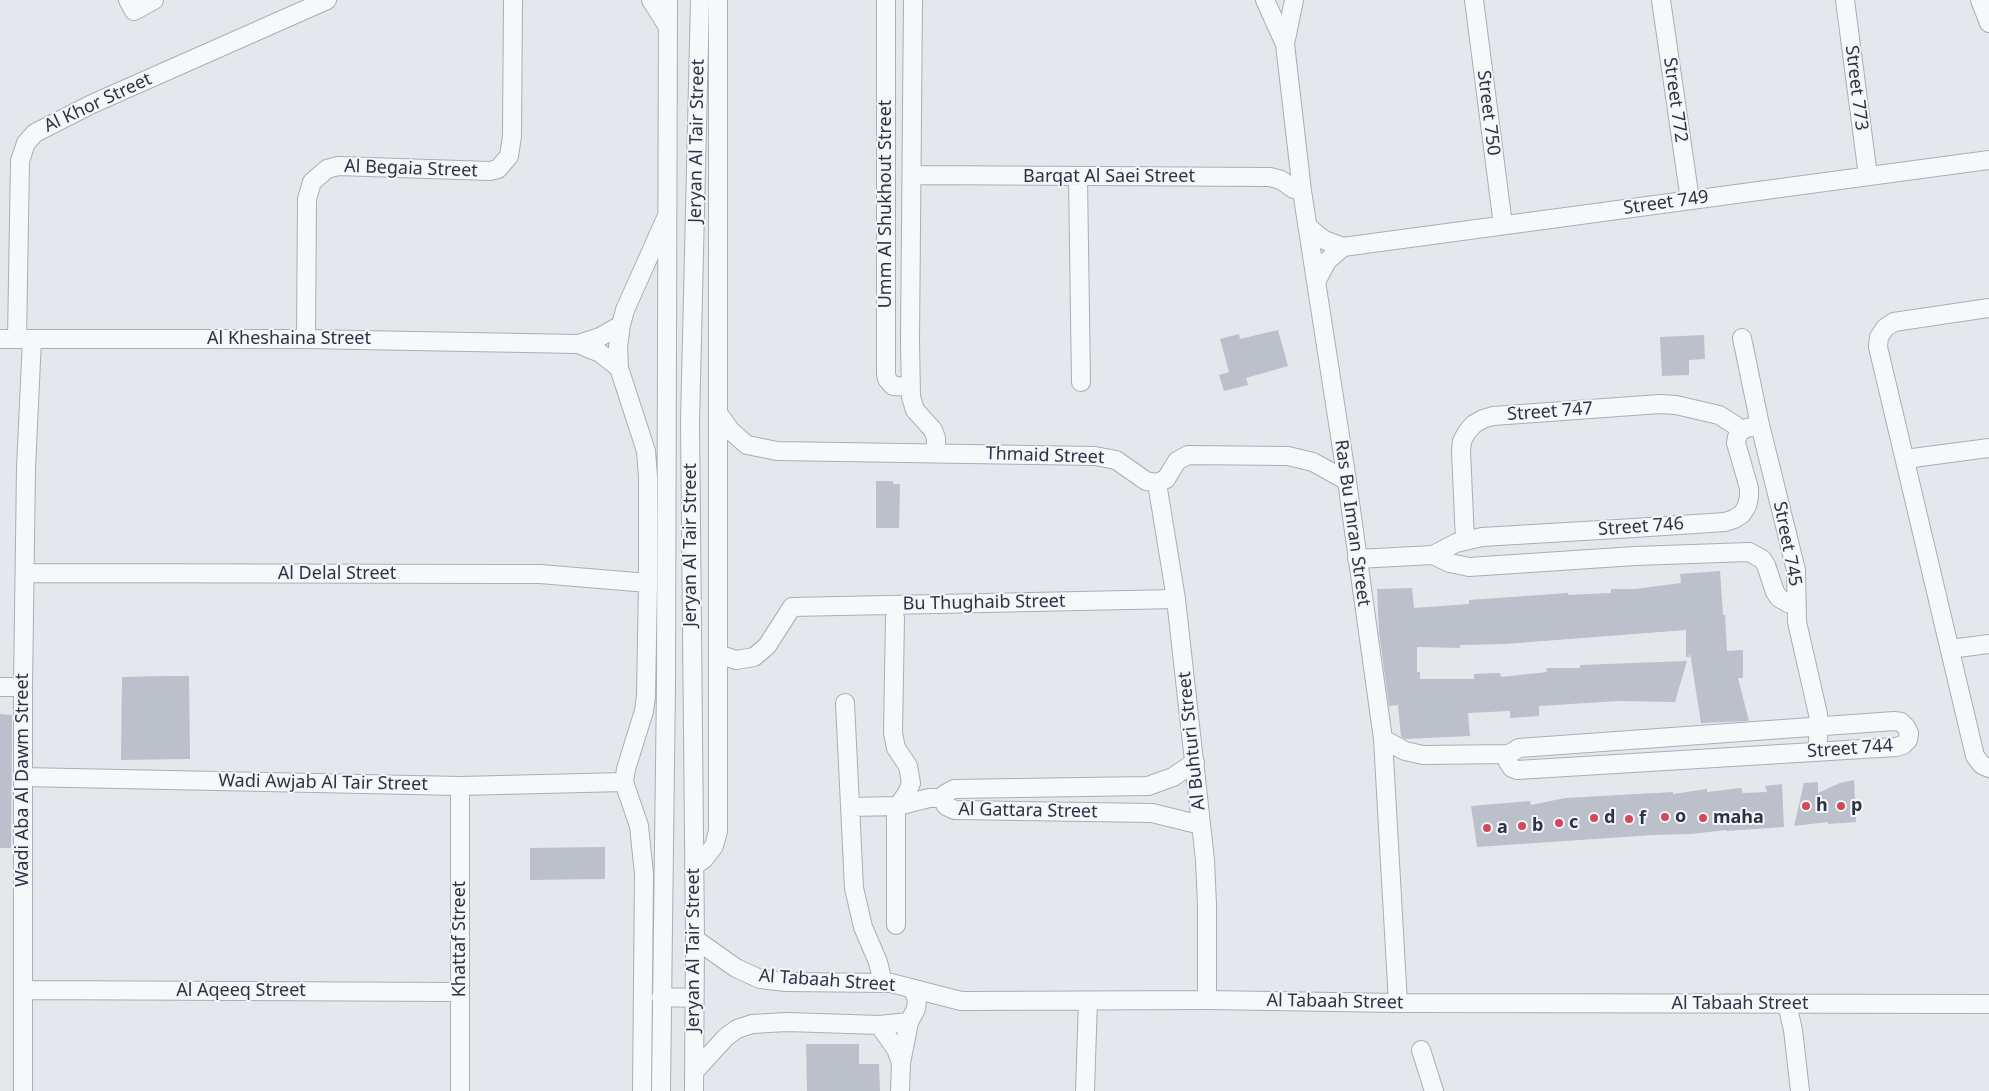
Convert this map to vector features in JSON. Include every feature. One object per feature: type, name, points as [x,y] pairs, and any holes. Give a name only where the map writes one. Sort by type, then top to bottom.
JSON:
[{"type":"street","points":[[128,0],[134,11],[154,0]]},
{"type":"street","name":"Al Khor Street","points":[[26,468],[17,339],[20,161],[26,142],[35,133],[92,104],[327,0]]},
{"type":"street","name":"Al Begaia Street","points":[[306,339],[306,212],[307,199],[312,182],[328,169],[338,166],[490,171],[498,169],[509,156],[512,136],[513,0]]},
{"type":"street","points":[[651,0],[668,27]]},
{"type":"street","name":"Jeryan Al Tair Street","points":[[661,1091],[666,683],[669,213],[668,0]]},
{"type":"street","name":"Jeryan Al Tair Street","points":[[694,1091],[695,939],[690,422],[700,0]]},
{"type":"street","points":[[694,866],[704,859],[714,846],[718,831],[718,0]]},
{"type":"street","name":"Umm Al Shukhout Street","points":[[886,0],[887,379],[893,386],[911,387]]},
{"type":"street","name":"Umm Al Shukhout Street","points":[[913,0],[911,387],[913,404],[919,416],[932,430],[936,438],[936,453]]},
{"type":"street","name":"Ras Bu Imran Street","points":[[1265,0],[1285,44],[1302,191],[1347,481],[1383,739],[1398,1003]]},
{"type":"street","name":"Ras Bu Imran Street","points":[[1285,44],[1294,0]]},
{"type":"street","name":"Street 750","points":[[1474,0],[1503,225]]},
{"type":"street","name":"Street 772","points":[[1661,0],[1690,200]]},
{"type":"street","name":"Street 773","points":[[1845,0],[1868,176]]},
{"type":"street","points":[[1980,0],[1989,23]]},
{"type":"street","points":[[698,105],[718,105]]},
{"type":"street","name":"Street 749","points":[[1343,247],[1989,160]]},
{"type":"street","name":"Barqat Al Saei Street","points":[[913,175],[1270,178],[1281,180],[1302,191]]},
{"type":"street","points":[[1078,177],[1081,382]]},
{"type":"street","name":"Jeryan Al Tair Street","points":[[624,782],[626,769],[644,711],[648,583],[648,463],[640,430],[619,368],[618,346],[620,326],[632,292],[669,213]]},
{"type":"street","points":[[1308,227],[1324,240],[1343,247],[1327,261],[1317,280]]},
{"type":"street","points":[[887,233],[912,233]]},
{"type":"street","points":[[1989,308],[1894,322],[1885,328],[1879,337],[1878,347],[1975,756],[1982,765],[1989,768]]},
{"type":"street","name":"Al Kheshaina Street","points":[[17,339],[306,339],[578,344],[600,337],[620,326]]},
{"type":"street","name":"Street 745","points":[[1742,338],[1760,425],[1796,570],[1797,622],[1818,714],[1817,752]]},
{"type":"street","points":[[886,342],[910,341]]},
{"type":"street","name":"Al Kheshaina Street","points":[[578,344],[600,353],[619,368]]},
{"type":"street","name":"Street 747","points":[[1465,540],[1462,441],[1474,424],[1483,419],[1512,415],[1660,404],[1676,405],[1719,415],[1735,425],[1741,432]]},
{"type":"street","points":[[718,413],[731,432],[747,445],[728,454],[718,464]]},
{"type":"street","points":[[1741,432],[1760,425]]},
{"type":"street","name":"Street 746","points":[[1357,560],[1433,555],[1465,540],[1482,537],[1725,522],[1734,519],[1742,514],[1747,506],[1749,497],[1749,488],[1736,443],[1741,432]]},
{"type":"street","name":"Thmaid Street","points":[[747,445],[776,451],[1104,457],[1116,460],[1146,481],[1156,483]]},
{"type":"street","points":[[1905,459],[1989,448]]},
{"type":"street","points":[[1156,483],[1166,479],[1180,458],[1192,455],[1288,456],[1303,458],[1328,469],[1347,481]]},
{"type":"street","name":"Wadi Aba Al Dawm Street","points":[[23,1091],[23,687],[26,468]]},
{"type":"street","name":"Al Buhturi Street","points":[[1156,483],[1176,600],[1195,762],[1206,882],[1207,1000]]},
{"type":"street","points":[[1634,528],[1635,556]]},
{"type":"street","name":"Street 746","points":[[1433,555],[1450,563],[1468,567],[1635,556],[1749,552],[1762,559],[1766,565],[1775,592],[1779,598],[1790,604],[1796,604]]},
{"type":"street","name":"Al Delal Street","points":[[26,573],[530,574],[648,583]]},
{"type":"street","name":"Bu Thughaib Street","points":[[718,654],[736,660],[754,657],[768,646],[792,607],[1176,600]]},
{"type":"street","points":[[895,618],[893,733],[896,748],[908,766],[911,783],[907,794],[896,812],[896,926]]},
{"type":"street","points":[[1950,649],[1989,644]]},
{"type":"street","points":[[0,687],[23,687]]},
{"type":"street","points":[[844,703],[854,888],[863,926],[878,962],[883,983]]},
{"type":"street","name":"Street 744","points":[[1383,739],[1405,751],[1423,755],[1509,754],[1519,748],[1894,722],[1901,722],[1909,733],[1908,740],[1903,745],[1896,747],[1517,770],[1510,765],[1509,754]]},
{"type":"street","name":"Al Gattara Street","points":[[1195,762],[1172,777],[1148,786],[954,789],[948,791],[944,798],[946,806],[955,810],[1152,814],[1201,825]]},
{"type":"street","name":"Wadi Awjab Al Tair Street","points":[[23,777],[460,786],[624,782]]},
{"type":"street","points":[[624,782],[639,826],[644,874],[642,1091]]},
{"type":"street","name":"Khattaf Street","points":[[460,786],[460,1091]]},
{"type":"street","points":[[850,807],[898,806],[929,798],[944,798]]},
{"type":"street","name":"Al Tabaah Street","points":[[695,939],[736,968],[760,979],[786,982],[891,983],[961,1001],[1207,1000],[1398,1003],[1989,1004]]},
{"type":"street","name":"Al Aqeeq Street","points":[[23,990],[460,992]]},
{"type":"street","points":[[900,1091],[901,1064],[909,1022],[916,1009],[913,990]]},
{"type":"street","points":[[662,997],[694,998]]},
{"type":"street","points":[[1085,1091],[1088,1001]]},
{"type":"street","points":[[1786,1004],[1793,1030],[1800,1091]]},
{"type":"street","points":[[694,1072],[726,1037],[737,1029],[752,1024],[787,1022],[879,1025],[909,1022]]},
{"type":"street","points":[[879,1025],[896,1049],[901,1064]]},
{"type":"street","points":[[1421,1050],[1434,1091]]},
{"type":"building","points":[[1278,330],[1288,366],[1246,378],[1248,385],[1224,391],[1219,375],[1229,372],[1220,339],[1239,334],[1240,339]]},
{"type":"building","points":[[1704,335],[1705,359],[1689,360],[1689,375],[1662,376],[1660,337]]},
{"type":"building","points":[[876,481],[893,481],[893,484],[900,484],[899,528],[876,528]]},
{"type":"building","points":[[1720,571],[1727,651],[1743,650],[1743,678],[1738,678],[1749,721],[1701,723],[1690,653],[1689,657],[1686,657],[1686,630],[1505,644],[1460,645],[1460,648],[1417,647],[1417,672],[1420,672],[1420,679],[1474,679],[1474,674],[1500,673],[1501,677],[1547,672],[1546,668],[1580,668],[1580,665],[1687,661],[1675,702],[1618,701],[1539,706],[1539,716],[1510,718],[1510,711],[1468,713],[1470,736],[1405,739],[1401,737],[1398,705],[1389,706],[1379,632],[1377,589],[1412,588],[1414,608],[1469,604],[1469,600],[1568,593],[1568,595],[1611,593],[1611,589],[1635,589],[1681,583],[1680,574]]},
{"type":"building","points":[[189,676],[190,759],[121,760],[122,677]]},
{"type":"building","points":[[0,714],[12,715],[11,848],[0,848]]},
{"type":"building","points":[[1854,780],[1856,822],[1828,824],[1828,822],[1794,826],[1804,783],[1818,782],[1818,793],[1840,783]]},
{"type":"building","points":[[1782,784],[1784,827],[1691,834],[1477,847],[1471,806],[1530,801],[1531,805],[1565,798],[1673,792],[1673,794],[1707,789],[1707,792],[1741,788],[1743,793],[1767,792],[1765,786]]},
{"type":"building","points":[[605,847],[605,879],[530,880],[530,848]]},
{"type":"building","points":[[806,1044],[859,1044],[859,1064],[879,1064],[880,1091],[807,1091]]},
{"type":"place","name":"h","points":[[1806,806]]},
{"type":"place","name":"p","points":[[1841,806]]},
{"type":"place","name":"o","points":[[1665,817]]},
{"type":"place","name":"d","points":[[1594,818]]},
{"type":"place","name":"maha","points":[[1703,818]]},
{"type":"place","name":"f","points":[[1629,819]]},
{"type":"place","name":"c","points":[[1559,823]]},
{"type":"place","name":"b","points":[[1522,826]]},
{"type":"place","name":"a","points":[[1487,828]]}]
